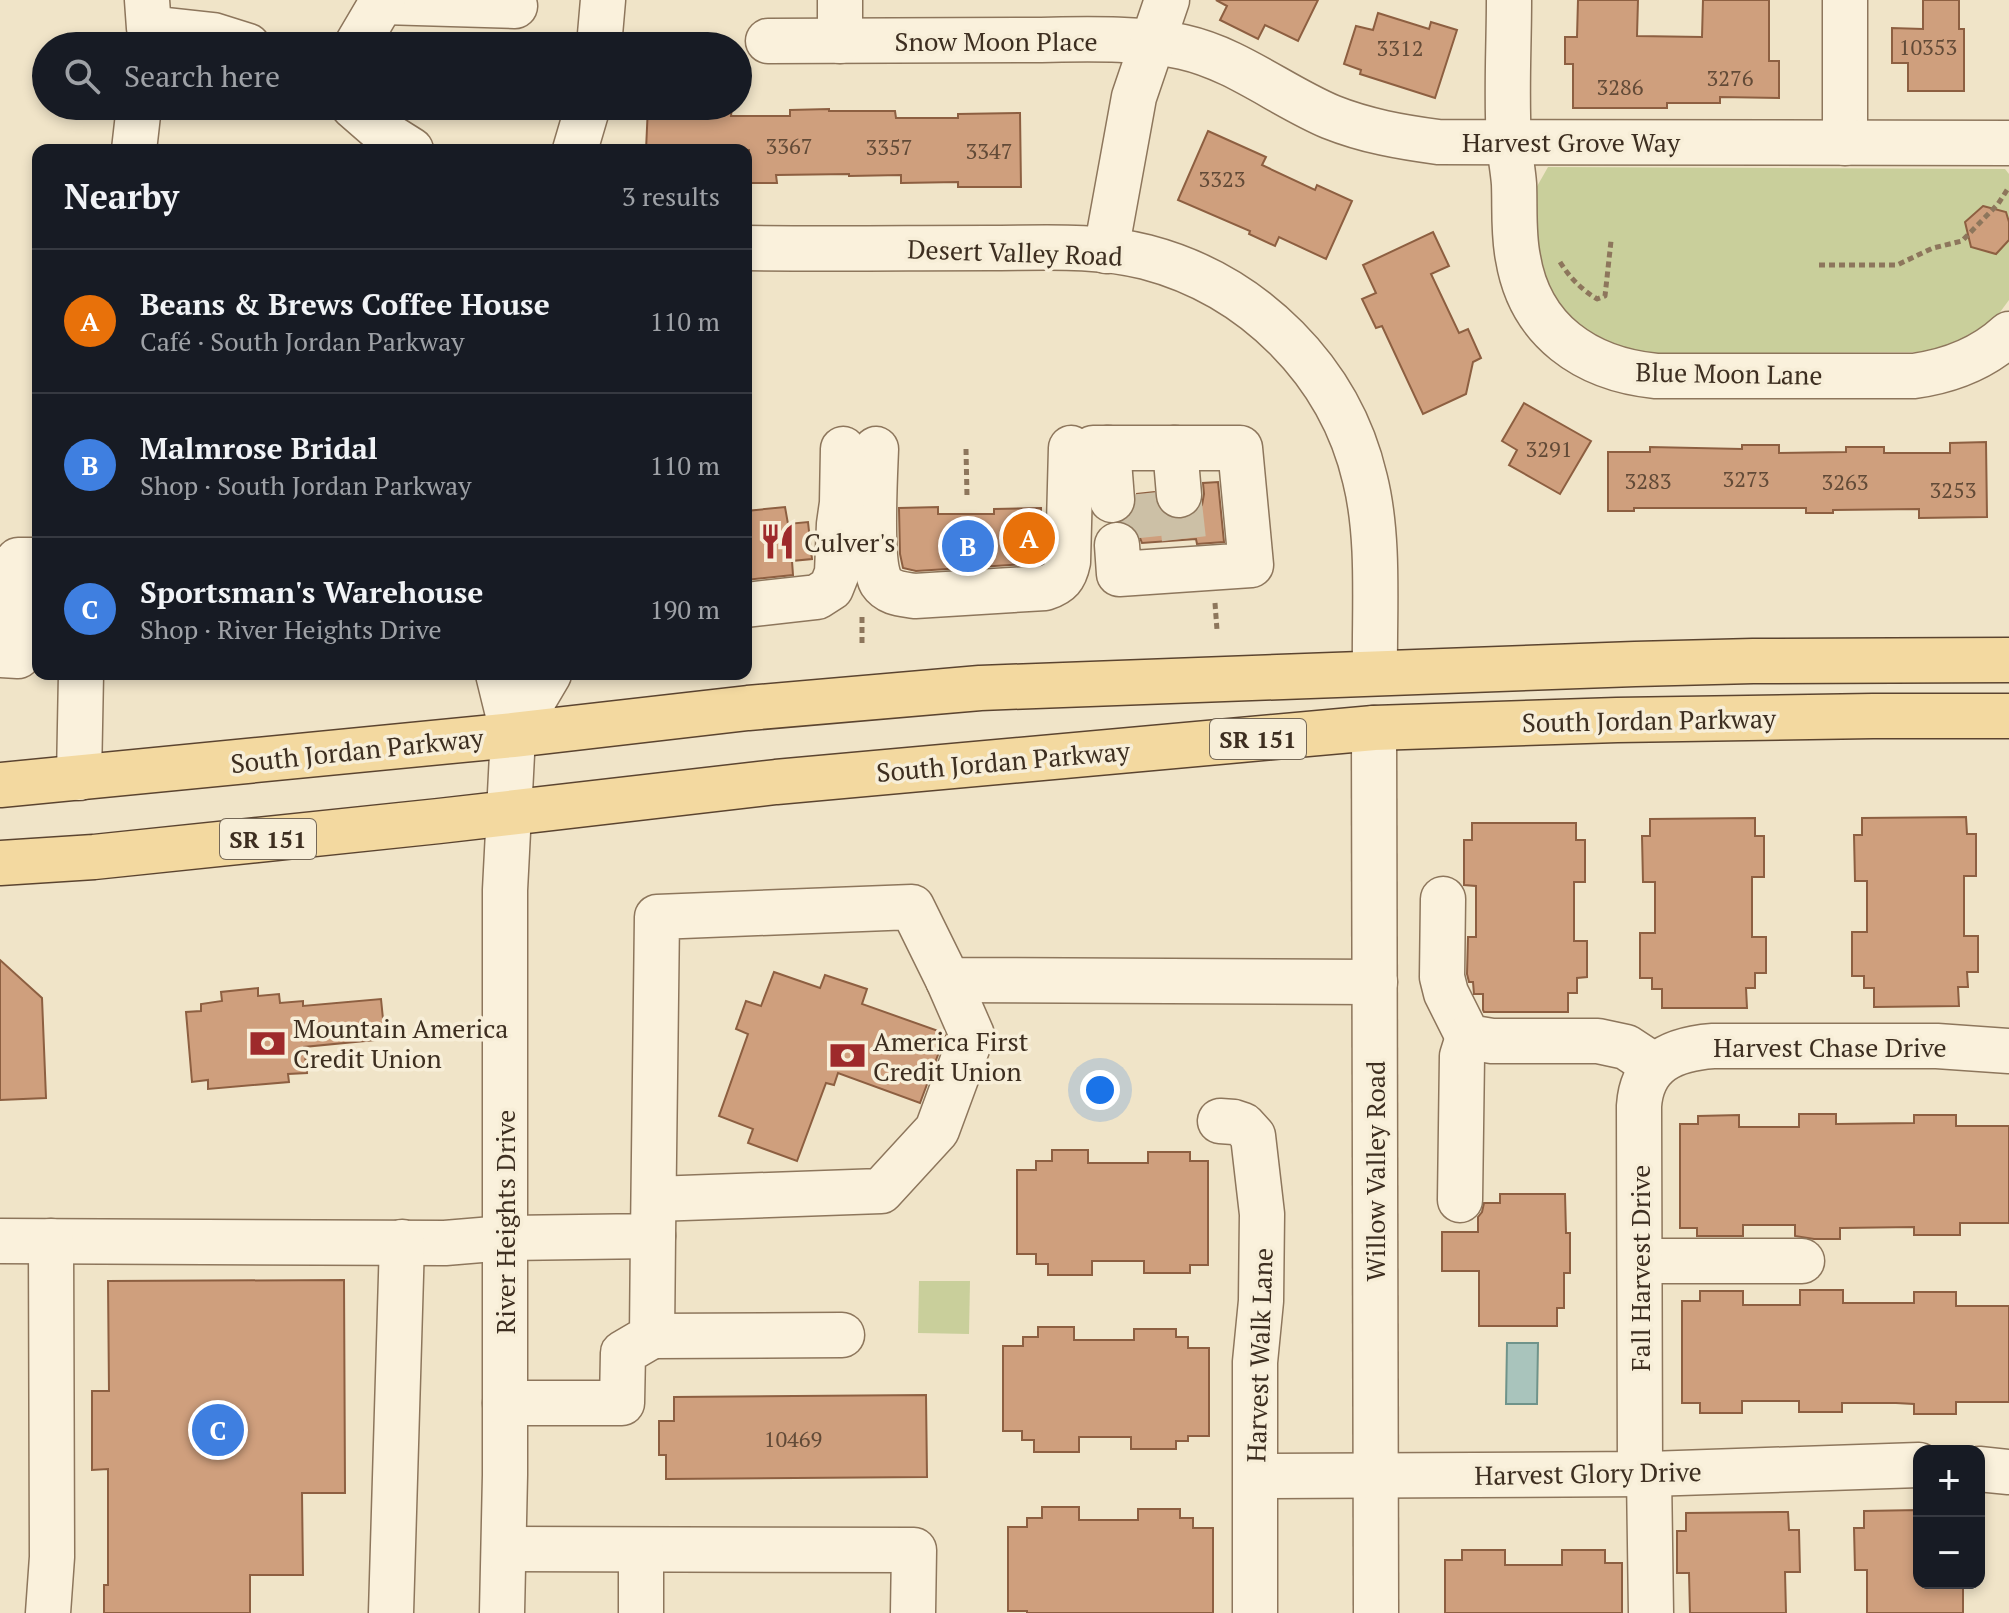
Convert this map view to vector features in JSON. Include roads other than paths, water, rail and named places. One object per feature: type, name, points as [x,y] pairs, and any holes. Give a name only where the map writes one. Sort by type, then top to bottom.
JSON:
[{"type":"main road","name":"South Jordan Parkway","points":[[0,785],[513,735],[748,708],[980,688],[1738,661],[2009,660]]},
{"type":"main road","name":"South Jordan Parkway","points":[[0,863],[94,857],[776,782],[1374,728],[1617,720],[2009,716]]},
{"type":"street","points":[[600,32],[603,0]]},
{"type":"street","points":[[1106,251],[1134,97],[1167,0]]},
{"type":"street","name":"Blue Moon Lane","points":[[1509,0],[1509,142],[1517,257],[1522,278],[1542,317],[1572,348],[1612,368],[1656,376],[1914,376],[1944,370],[1973,359],[2009,334]]},
{"type":"street","points":[[1845,0],[1845,143]]},
{"type":"street","points":[[364,32],[383,1],[515,6]]},
{"type":"street","name":"Snow Moon Place","points":[[768,41],[840,20],[1060,40],[1153,42]]},
{"type":"street","points":[[147,25],[193,32]]},
{"type":"street","name":"Harvest Grove Way","points":[[1153,42],[1224,60],[1320,111],[1366,129],[1438,142],[2009,143]]},
{"type":"street","points":[[135,144],[137,120]]},
{"type":"street","points":[[369,120],[401,144]]},
{"type":"street","points":[[577,144],[584,120]]},
{"type":"street","name":"Desert Valley Road","points":[[752,248],[1048,248],[1106,251],[1145,257],[1171,266],[1207,280],[1240,299],[1297,348],[1340,409],[1355,443],[1372,515],[1375,672]]},
{"type":"street","points":[[752,604],[817,597],[831,588],[837,573],[842,503],[859,449],[875,566],[882,585],[894,593],[915,596],[1045,588],[1058,583],[1066,573],[1068,562],[1122,448]]},
{"type":"street","points":[[1122,448],[1147,495],[1122,448]]},
{"type":"street","points":[[1122,448],[1240,448],[1251,565],[1158,555]]},
{"type":"street","points":[[0,655],[18,656],[18,560],[32,560]]},
{"type":"street","points":[[79,778],[81,680]]},
{"type":"street","name":"River Heights Drive","points":[[499,680],[513,735],[505,890],[502,1613]]},
{"type":"street","name":"River Heights Drive","points":[[513,735],[545,680]]},
{"type":"street","name":"Willow Valley Road","points":[[1374,728],[1376,1613]]},
{"type":"street","points":[[1443,899],[1442,977],[1446,993],[1468,1037],[1462,1056],[1460,1200]]},
{"type":"street","points":[[0,1241],[445,1243],[505,1238],[654,1218],[881,1191],[937,1130],[972,1035],[912,907],[657,917],[654,1218],[652,1336]]},
{"type":"street","points":[[948,980],[1375,982]]},
{"type":"street","points":[[1468,1037],[1492,1041],[1598,1041],[1626,1047],[1655,1066]]},
{"type":"street","name":"Harvest Chase Drive","points":[[1655,1066],[1684,1050],[1713,1046],[1949,1046],[2009,1051]]},
{"type":"street","name":"Fall Harvest Drive","points":[[1651,1613],[1640,1261],[1640,1095],[1648,1074],[1655,1066]]},
{"type":"street","name":"Harvest Walk Lane","points":[[1220,1121],[1243,1125],[1253,1136],[1259,1178],[1263,1245],[1255,1362],[1255,1613]]},
{"type":"street","points":[[48,1613],[52,1557],[51,1241]]},
{"type":"street","points":[[391,1613],[402,1242]]},
{"type":"street","points":[[1640,1261],[1802,1261]]},
{"type":"street","points":[[505,1403],[622,1403],[623,1353],[652,1336],[842,1335]]},
{"type":"street","name":"Harvest Glory Drive","points":[[1256,1476],[1645,1474],[1913,1465]]},
{"type":"street","points":[[1985,1470],[2009,1472]]},
{"type":"street","points":[[504,1549],[914,1550],[913,1613]]},
{"type":"street","points":[[641,1550],[641,1613]]},
{"type":"water","points":[[1507,1343],[1538,1343],[1537,1404],[1506,1404]]},
{"type":"tunnel","points":[[1138,494],[1143,543]]},
{"type":"tunnel","points":[[1179,495],[1184,540]]},
{"type":"place","name":"Beans & Brews Coffee House","points":[[1029,538]]},
{"type":"place","name":"Culver's","points":[[778,542]]},
{"type":"place","name":"Malmrose Bridal","points":[[968,546]]},
{"type":"place","name":"Mountain America Credit Union","points":[[267,1043]]},
{"type":"place","name":"America First Credit Union","points":[[847,1056]]},
{"type":"place","name":"Sportsman's Warehouse","points":[[218,1430]]}]
